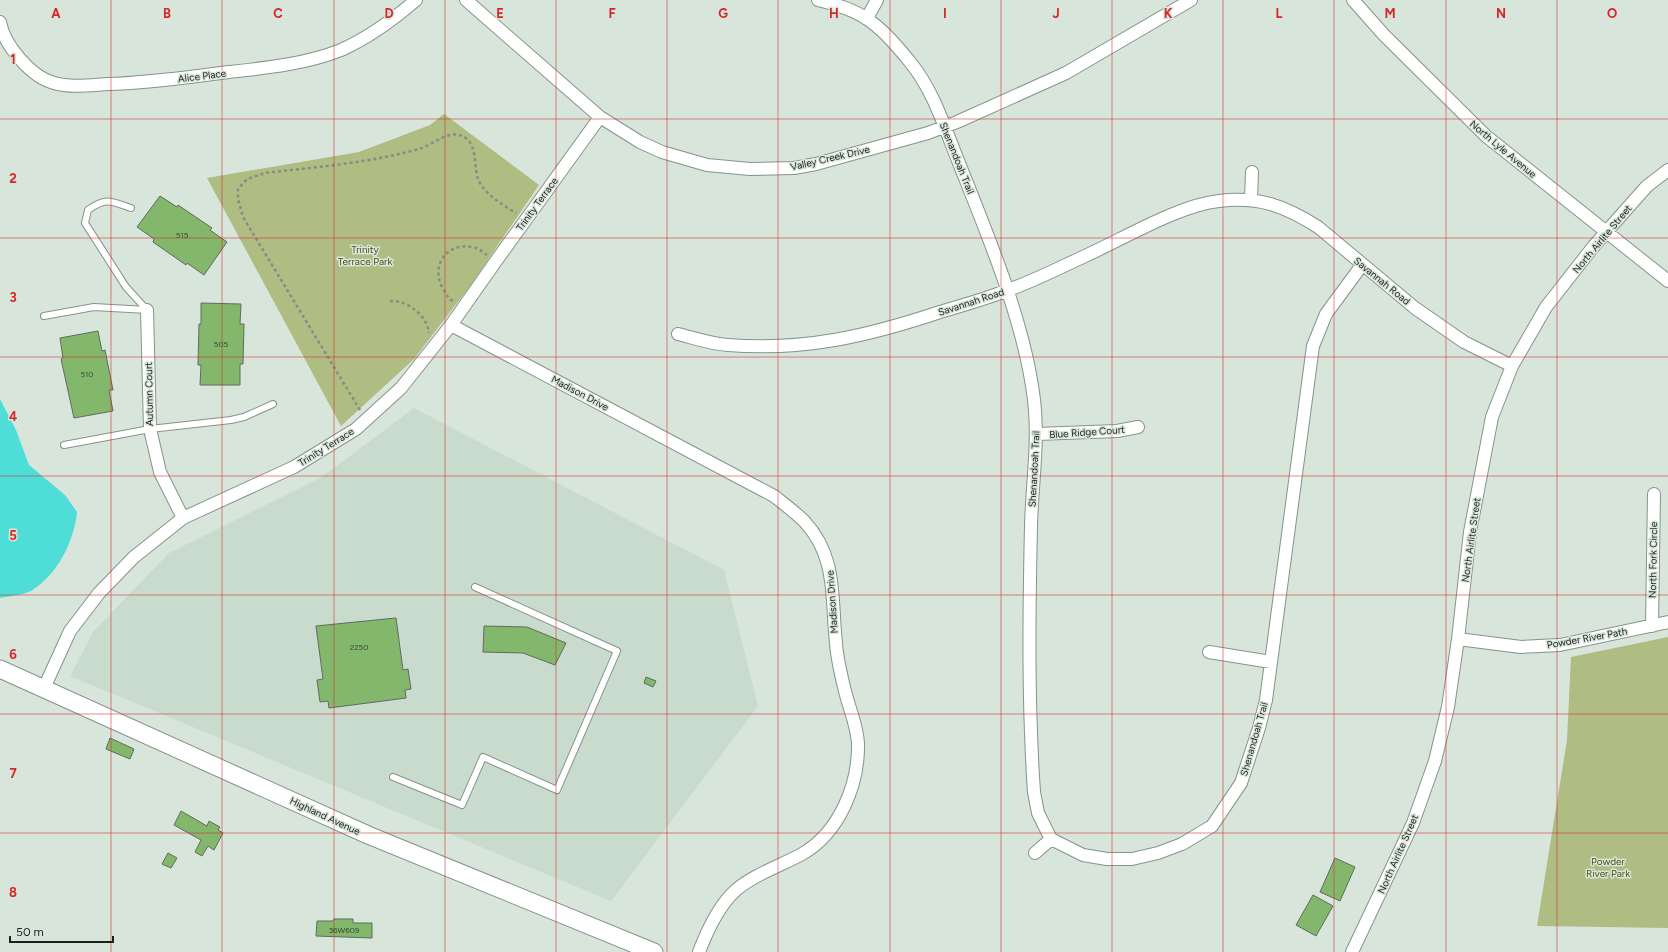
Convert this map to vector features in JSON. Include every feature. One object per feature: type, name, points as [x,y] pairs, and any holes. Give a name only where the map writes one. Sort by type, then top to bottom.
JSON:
[{"type":"main road","name":"Highland Avenue","points":[[0,669],[368,835],[654,952]]},
{"type":"street","name":"Alice Place","points":[[0,22],[4,35],[18,57],[34,72],[54,83],[76,85],[143,83],[257,69],[312,60],[341,50],[370,35],[416,0]]},
{"type":"street","name":"Valley Creek Drive","points":[[466,0],[600,117],[640,142],[662,152],[707,164],[750,169],[794,168],[816,164],[944,127],[1066,73],[1191,0]]},
{"type":"street","name":"Shenandoah Trail","points":[[818,0],[867,18],[910,62],[927,86],[986,229],[1007,291],[1028,365],[1034,400],[1037,434],[1031,510],[1030,581],[1033,771],[1038,813],[1050,839],[1082,855],[1107,859],[1132,859],[1158,853],[1182,844],[1212,826],[1241,783],[1248,764],[1266,700],[1313,346],[1326,314],[1362,265]]},
{"type":"street","points":[[867,18],[877,0]]},
{"type":"street","name":"North Lyle Avenue","points":[[1353,0],[1384,35],[1486,136],[1668,281]]},
{"type":"street","name":"Trinity Terrace","points":[[44,688],[70,631],[99,593],[134,557],[183,518],[294,467],[356,429],[366,418],[401,388],[451,325],[600,117]]},
{"type":"street","name":"North Airlite Street","points":[[1352,952],[1413,823],[1435,761],[1448,707],[1458,639],[1470,532],[1492,417],[1512,366],[1546,306],[1594,247],[1647,186],[1668,170]]},
{"type":"street","points":[[1251,199],[1252,172]]},
{"type":"street","name":"Savannah Road","points":[[678,334],[725,345],[765,347],[807,345],[884,331],[1007,291],[1182,212],[1218,201],[1251,199],[1268,202],[1303,218],[1318,228],[1415,308],[1464,342],[1512,366]]},
{"type":"street","name":"Autumn Court","points":[[147,310],[150,429],[160,472],[183,518]]},
{"type":"street","name":"Madison Drive","points":[[451,325],[774,496],[805,522],[825,553],[832,579],[837,652],[845,690],[856,730],[857,759],[852,790],[847,802],[821,838],[803,853],[764,872],[735,891],[723,905],[705,936],[699,952]]},
{"type":"street","name":"Blue Ridge Court","points":[[1037,434],[1117,431],[1138,427]]},
{"type":"street","name":"North Fork Circle","points":[[1652,626],[1654,494]]},
{"type":"street","name":"Powder River Path","points":[[1458,639],[1515,646],[1560,645],[1668,622]]},
{"type":"street","points":[[1209,652],[1272,662]]},
{"type":"street","points":[[1035,853],[1050,839]]},
{"type":"lane","points":[[131,208],[108,200],[98,203],[88,210],[85,223],[126,288],[147,310]]},
{"type":"lane","points":[[44,316],[94,307],[147,310]]},
{"type":"lane","points":[[64,445],[150,429],[231,420],[244,417],[272,404]]},
{"type":"lane","points":[[393,777],[462,805],[483,757],[557,790],[617,650],[475,587]]},
{"type":"path","points":[[366,418],[355,404],[243,217],[238,199],[238,189],[247,179],[265,174],[394,156],[423,148],[442,138],[456,134],[467,139],[473,150],[479,180],[486,192],[527,218]]},
{"type":"path","points":[[463,307],[448,298],[440,282],[438,266],[443,258],[451,250],[462,247],[474,247],[496,261]]},
{"type":"path","points":[[390,302],[397,301],[406,304],[415,310],[428,325],[431,351]]},
{"type":"shaded area","points":[[414,408],[724,570],[758,706],[611,901],[70,676],[93,632],[169,553],[322,477]]},
{"type":"green space","name":"Trinity Terrace Park","points":[[444,114],[539,185],[470,286],[414,359],[341,426],[207,178],[359,152],[430,125]]},
{"type":"green space","name":"Powder River Park","points":[[1668,637],[1668,928],[1537,926],[1567,740],[1571,657]]},
{"type":"water","points":[[0,399],[16,430],[29,465],[65,495],[77,512],[68,546],[63,557],[49,576],[31,591],[0,598]]},
{"type":"building","points":[[160,196],[177,207],[178,205],[212,228],[210,230],[227,242],[204,275],[187,263],[186,265],[153,242],[154,239],[137,227]]},
{"type":"building","points":[[201,303],[241,304],[240,324],[244,324],[243,364],[240,364],[240,385],[200,385],[201,365],[198,365]]},
{"type":"building","points":[[98,331],[102,351],[105,350],[113,390],[109,390],[113,411],[74,418],[61,359],[63,358],[60,338]]},
{"type":"building","points":[[396,618],[403,670],[408,669],[411,689],[405,690],[406,698],[329,708],[328,701],[320,702],[317,680],[323,679],[316,626]]},
{"type":"building","points":[[484,626],[527,627],[566,643],[555,665],[523,653],[483,652]]},
{"type":"building","points":[[646,677],[656,681],[653,687],[644,683]]},
{"type":"building","points":[[110,738],[134,749],[130,759],[106,749]]},
{"type":"building","points":[[181,811],[207,826],[209,821],[220,827],[218,830],[223,833],[214,850],[208,846],[202,856],[195,852],[201,840],[174,825]]},
{"type":"building","points":[[168,853],[177,858],[171,868],[162,864]]},
{"type":"building","points":[[1335,858],[1355,867],[1340,901],[1320,892]]},
{"type":"building","points":[[1313,895],[1333,906],[1316,936],[1296,925]]},
{"type":"building","points":[[334,919],[353,919],[353,923],[372,923],[372,938],[316,936],[317,921],[333,921]]}]
